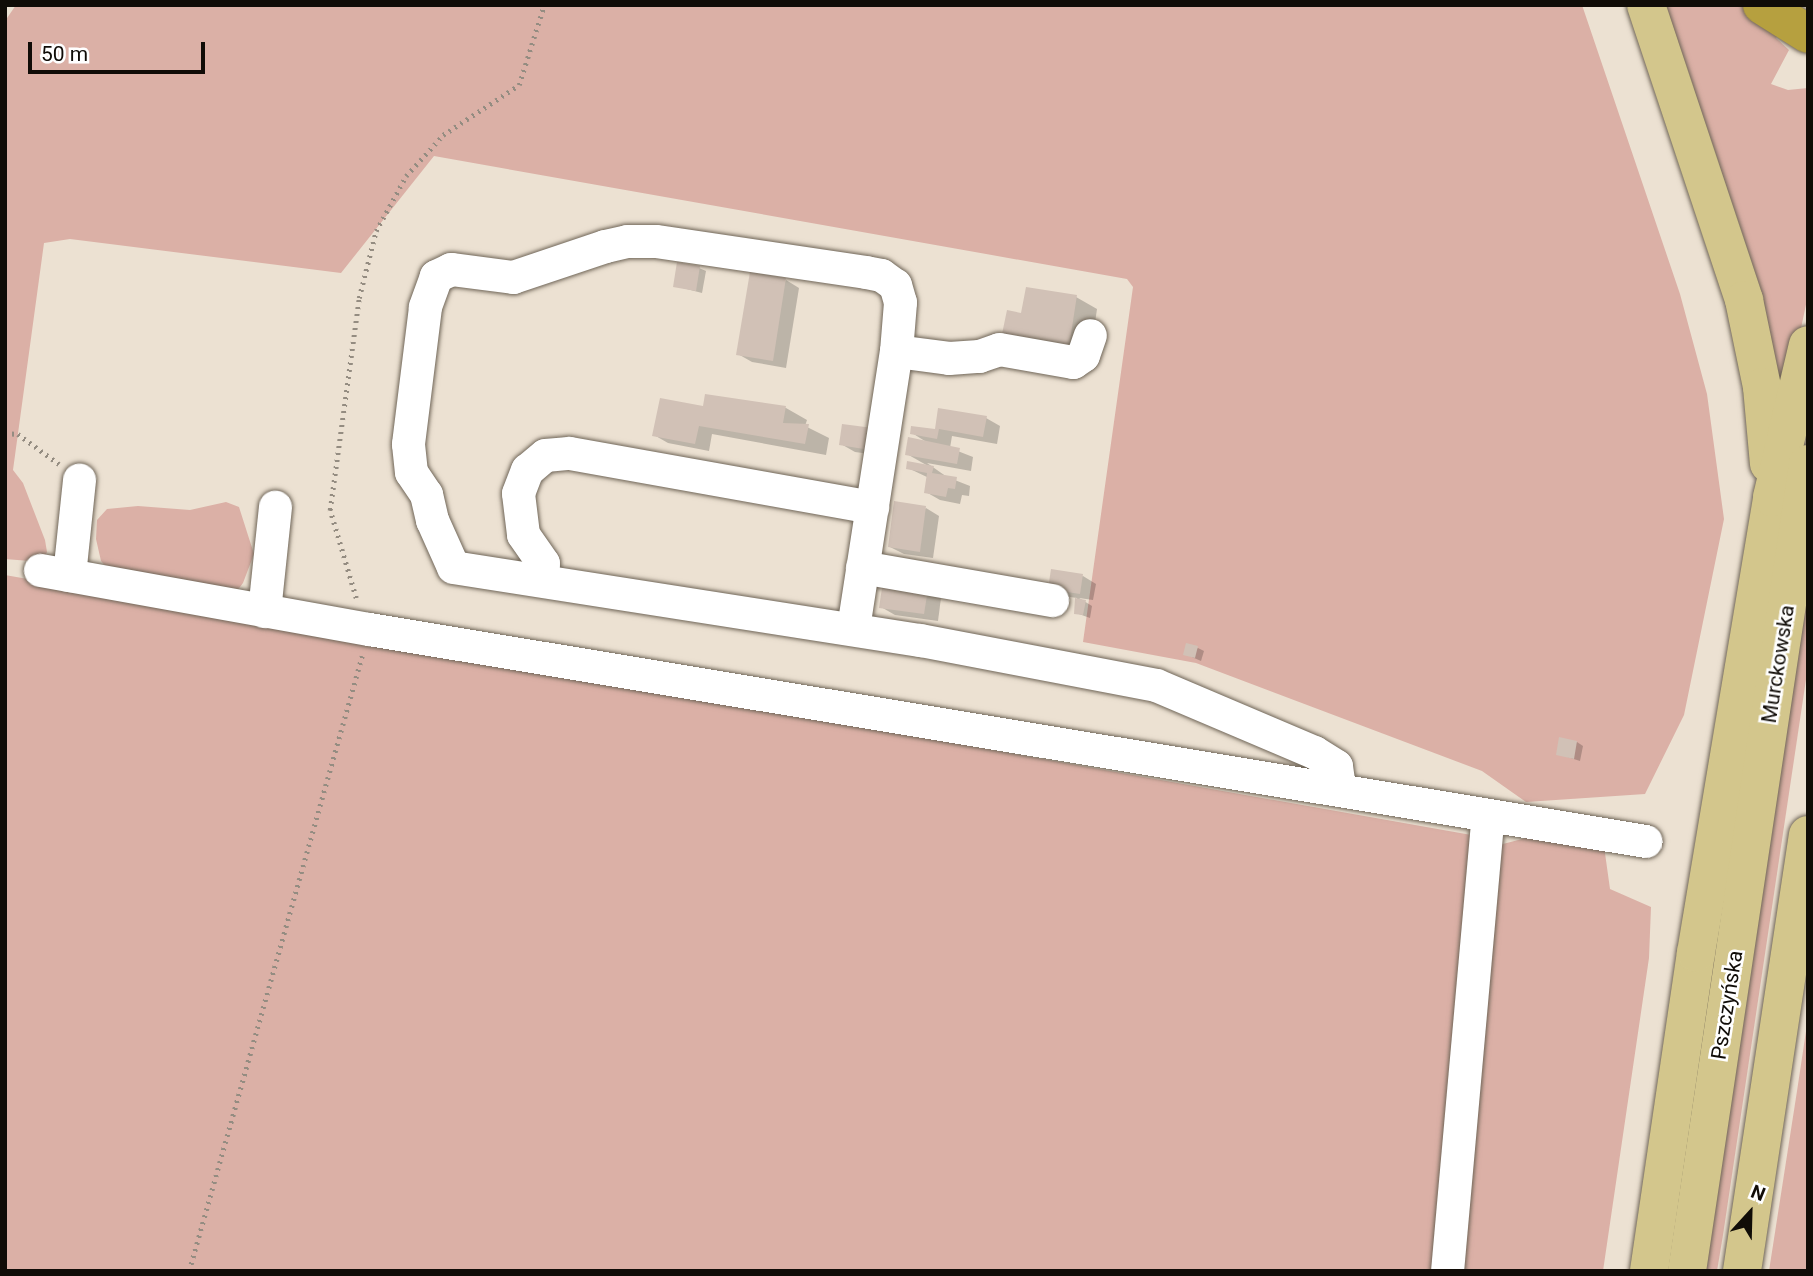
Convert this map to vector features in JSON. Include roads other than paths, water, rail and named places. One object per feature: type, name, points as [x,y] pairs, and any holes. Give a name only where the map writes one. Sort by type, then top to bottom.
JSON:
[{"type":"highway","points":[[1762,5],[1808,34]]},
{"type":"main road","points":[[1646,5],[1734,266],[1751,327],[1762,387],[1772,497]]},
{"type":"main road","points":[[1649,1271],[1696,953],[1772,497],[1808,345]]},
{"type":"main road","name":"Murckowska","points":[[1766,740],[1808,464]]},
{"type":"main road","name":"Pszczyńska","points":[[1687,1271],[1766,740]]},
{"type":"main road","points":[[1742,1271],[1808,835]]},
{"type":"lane","points":[[853,628],[896,351],[900,302],[895,285],[881,275],[866,272],[685,245],[627,241],[513,276],[451,269],[436,276],[425,307],[408,444],[411,472],[426,494],[432,520],[453,567],[853,628],[1156,685],[1314,752],[1336,766],[1339,788]]},
{"type":"lane","points":[[896,351],[949,358],[979,356],[999,349],[1073,362],[1083,355],[1090,335]]},
{"type":"lane","points":[[541,580],[542,563],[523,534],[517,493],[527,470],[545,455],[569,453],[872,507]]},
{"type":"lane","points":[[79,480],[55,572],[369,629],[1646,841]]},
{"type":"lane","points":[[264,611],[275,507]]},
{"type":"lane","points":[[862,567],[1052,600]]},
{"type":"lane","points":[[1447,1271],[1488,816]]}]
